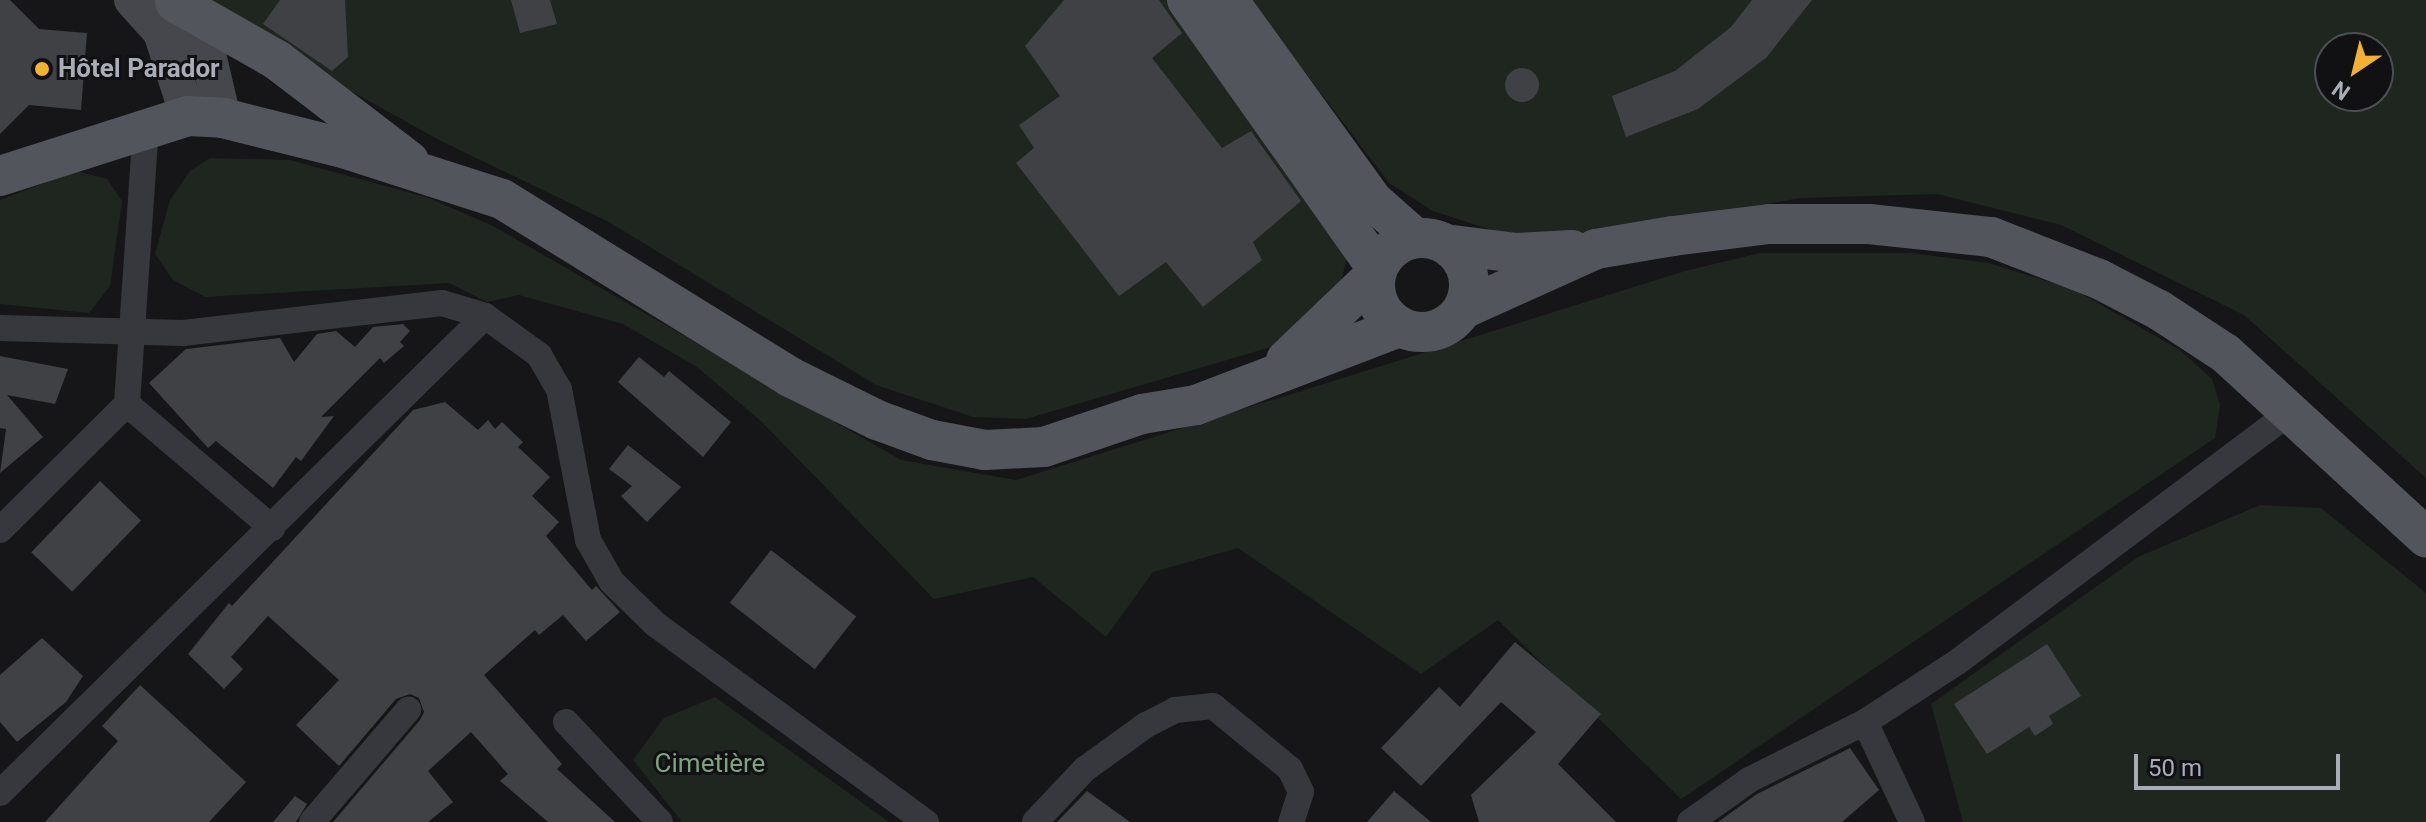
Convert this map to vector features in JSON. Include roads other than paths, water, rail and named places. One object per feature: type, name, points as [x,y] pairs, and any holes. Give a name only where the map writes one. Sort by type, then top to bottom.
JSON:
[{"type":"main road","points":[[132,0],[161,32],[205,117]]},
{"type":"main road","points":[[0,176],[146,127],[205,117],[418,169],[502,199],[790,377],[877,420],[932,440],[985,450],[1044,447],[1142,414],[1196,405],[1258,384],[1399,327],[1427,333],[1454,321],[1463,309],[1470,280],[1457,253],[1430,241],[1372,200],[1257,71],[1187,0]]},
{"type":"main road","points":[[1228,0],[1257,71],[1376,272],[1378,305],[1399,327]]},
{"type":"main road","points":[[174,1],[208,54],[205,117]]},
{"type":"main road","points":[[174,1],[277,60],[418,169]]},
{"type":"main road","points":[[1258,384],[1331,322],[1398,243],[1430,241],[1516,253],[1596,249],[1769,224],[1869,224],[1991,237],[2099,279],[2159,310],[2225,353],[2426,537]]},
{"type":"main road","points":[[1463,309],[1596,249]]},
{"type":"street","points":[[0,530],[127,404],[146,127]]},
{"type":"street","points":[[0,328],[132,334],[442,303],[485,316],[539,355],[559,389],[588,540],[612,582],[655,624],[926,822]]},
{"type":"street","points":[[0,793],[485,316]]},
{"type":"street","points":[[127,404],[272,528]]},
{"type":"street","points":[[1690,822],[1749,780],[1865,722],[2038,604],[2290,412]]},
{"type":"street","points":[[1035,822],[1085,769],[1146,725],[1175,710],[1213,706],[1290,769],[1301,792],[1291,822]]},
{"type":"street","points":[[312,822],[408,710]]},
{"type":"street","points":[[566,722],[660,822]]},
{"type":"street","points":[[1865,722],[1912,822]]},
{"type":"place","name":"Hôtel Parador","points":[[42,69]]},
{"type":"park label","name":"Cimetière","points":[[710,764]]}]
